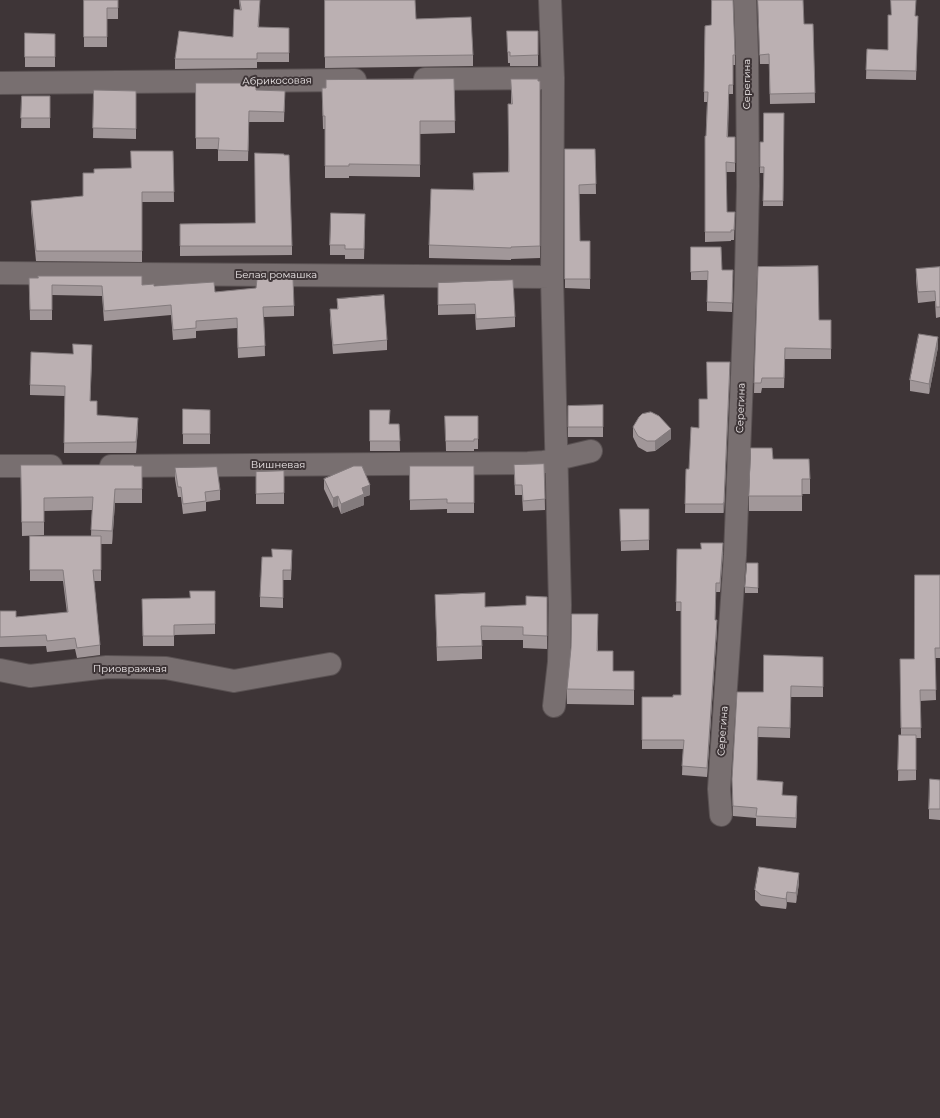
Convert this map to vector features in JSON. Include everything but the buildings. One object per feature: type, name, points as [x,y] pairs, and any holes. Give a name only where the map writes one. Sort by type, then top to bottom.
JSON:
[{"type":"street","points":[[550,0],[553,78],[552,277],[560,605],[559,662],[554,706]]},
{"type":"street","name":"Серегина","points":[[721,815],[719,789],[735,555],[746,275],[748,186],[745,0]]},
{"type":"street","points":[[405,79],[553,78]]},
{"type":"street","name":"Абрикосовая","points":[[0,83],[374,80]]},
{"type":"street","name":"Белая ромашка","points":[[0,273],[552,277]]},
{"type":"street","name":"Вишневая","points":[[0,466],[528,464],[556,460],[591,451]]},
{"type":"street","name":"Приовражная","points":[[0,670],[30,676],[107,667],[166,668],[234,681],[330,664]]}]
